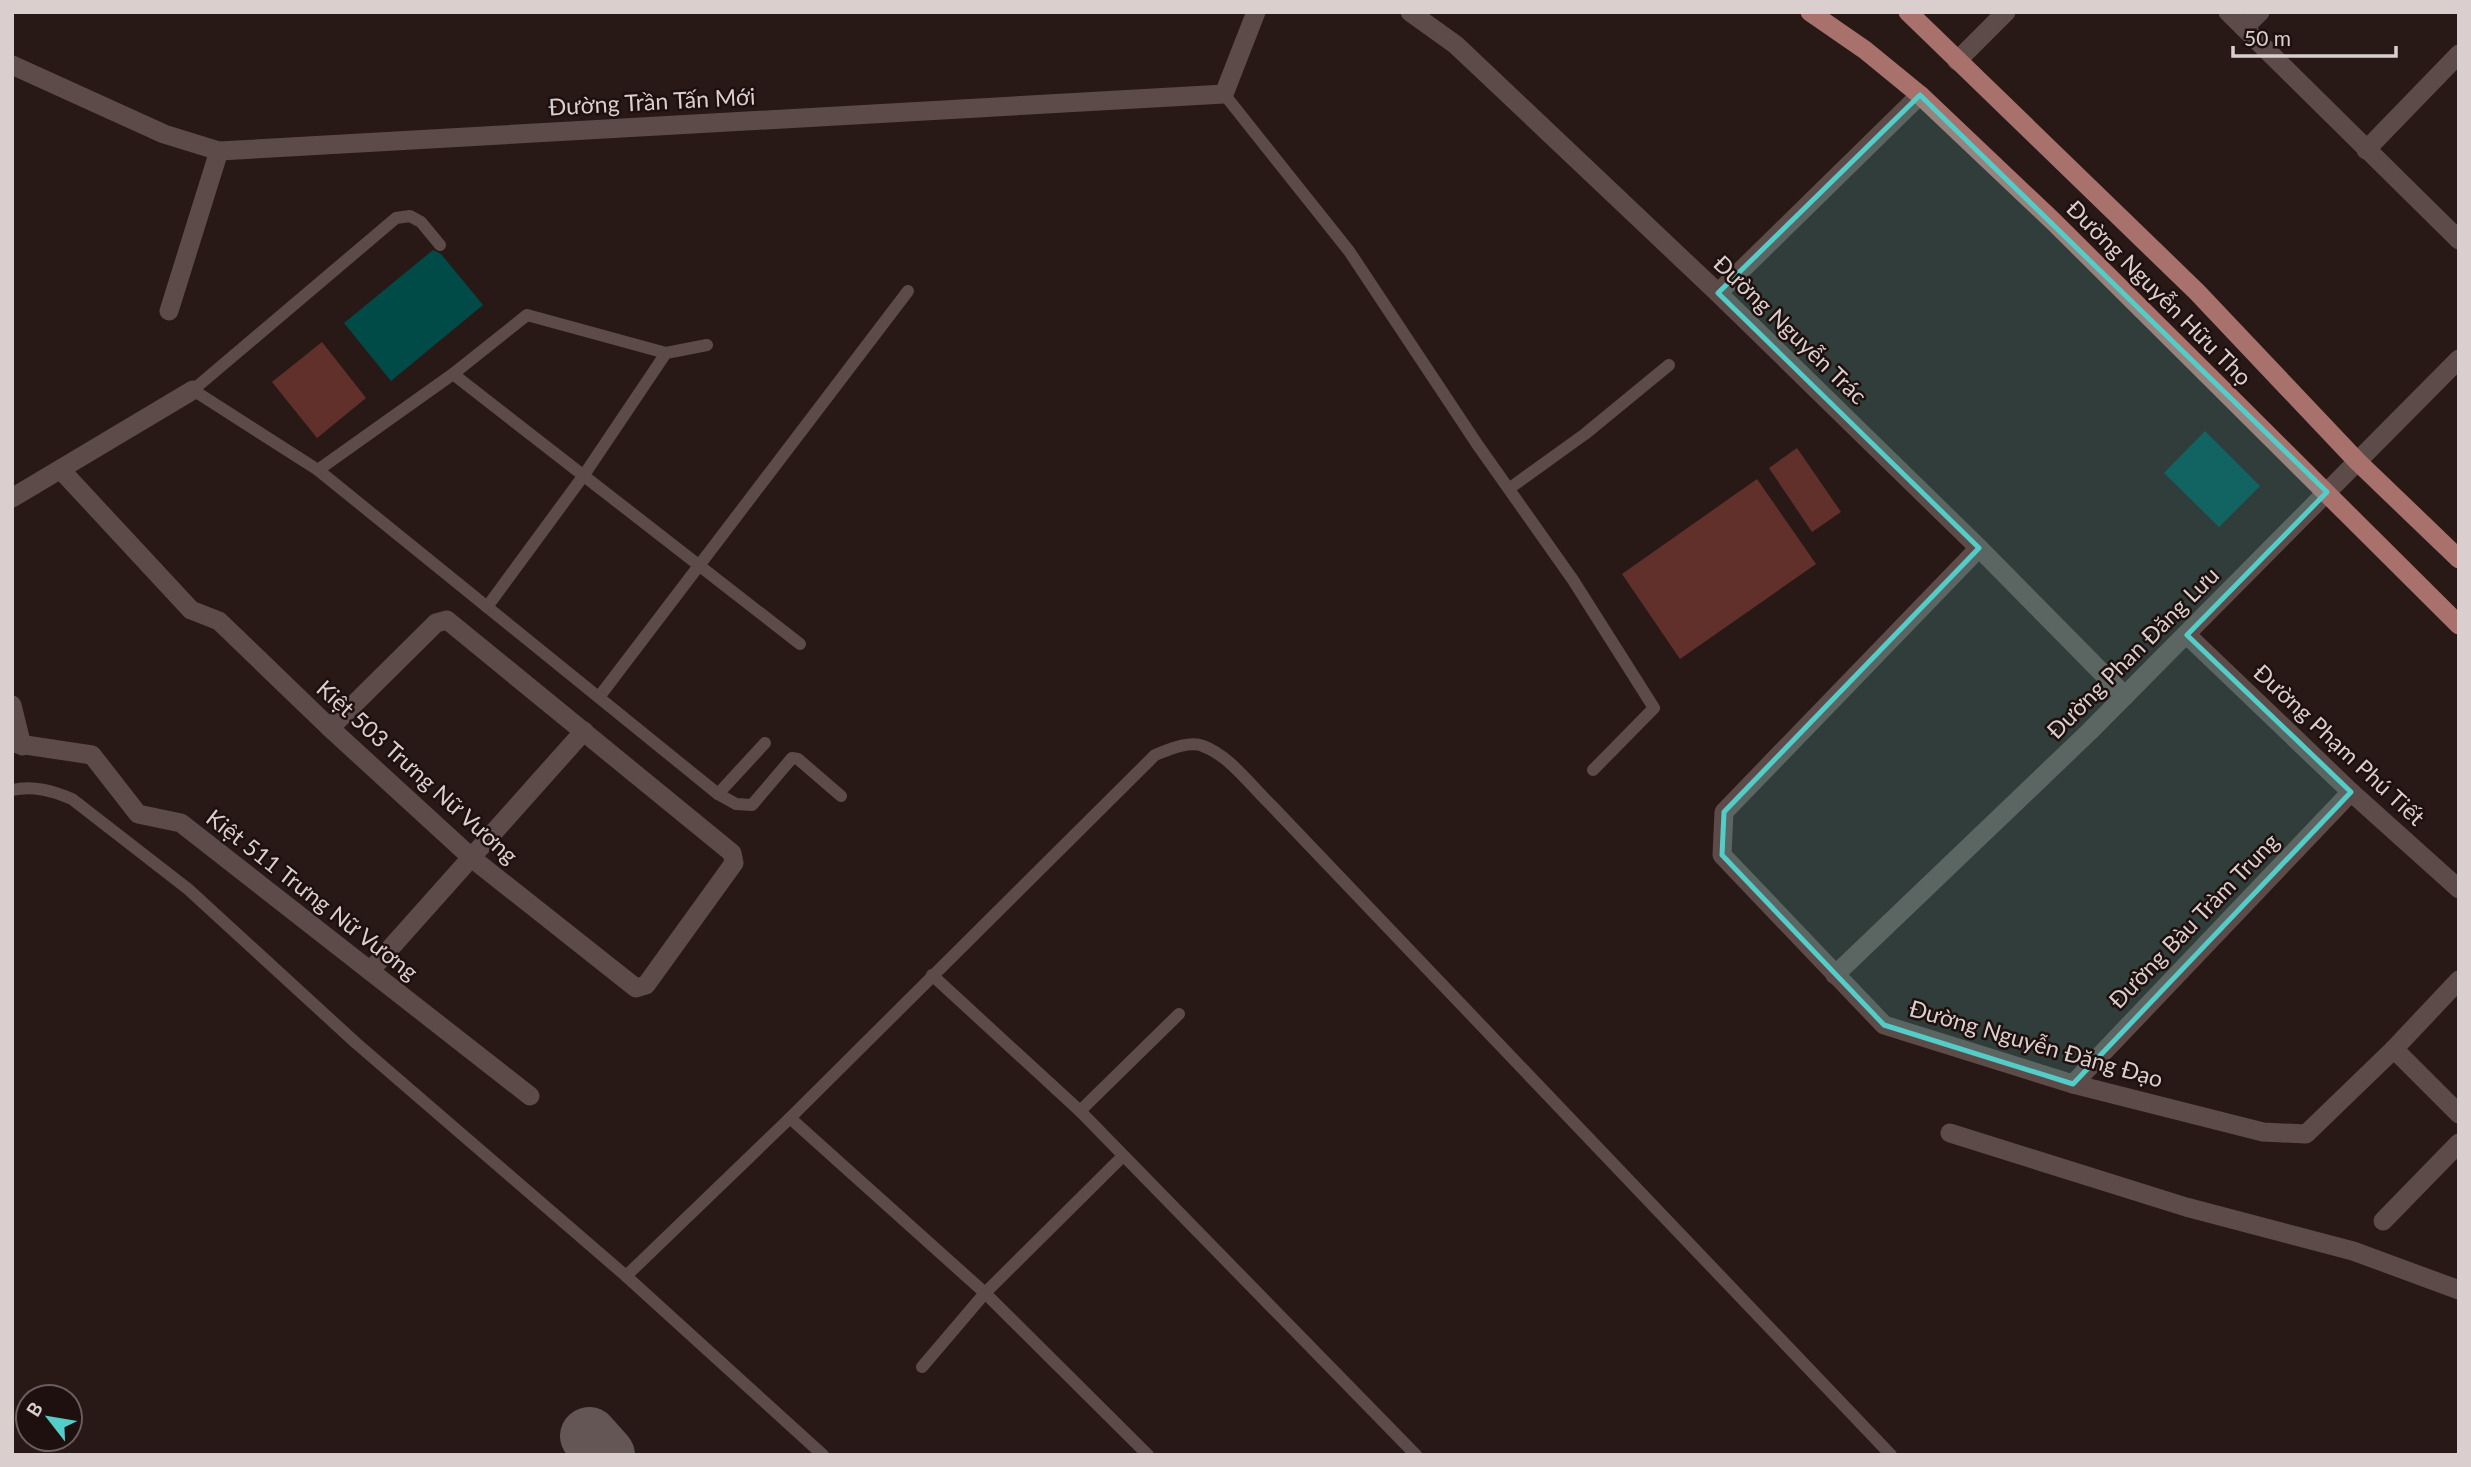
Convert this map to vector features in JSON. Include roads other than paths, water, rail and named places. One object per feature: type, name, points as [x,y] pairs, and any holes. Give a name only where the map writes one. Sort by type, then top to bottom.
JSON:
[{"type":"main road","name":"Đường Nguyễn Hữu Thọ","points":[[1810,12],[1865,50],[1920,95],[2327,492],[2459,625]]},
{"type":"main road","name":"Đường Nguyễn Hữu Thọ","points":[[1908,12],[2197,292],[2357,461],[2459,559]]},
{"type":"street","points":[[1224,94],[1256,12]]},
{"type":"street","name":"Đường Nguyễn Trác","points":[[1410,12],[1456,45],[1718,293],[1979,548],[2125,696]]},
{"type":"street","points":[[1956,61],[2006,12]]},
{"type":"street","points":[[2228,12],[2459,240]]},
{"type":"street","points":[[2244,28],[2260,12]]},
{"type":"street","points":[[2366,150],[2459,54]]},
{"type":"street","name":"Đường Trần Tấn Mới","points":[[12,65],[164,134],[219,151],[1224,94]]},
{"type":"street","points":[[1718,293],[1920,95]]},
{"type":"street","points":[[169,311],[219,151]]},
{"type":"street","name":"Đường Phan Đăng Lưu","points":[[1835,975],[2187,635],[2459,359]]},
{"type":"street","points":[[12,498],[193,390]]},
{"type":"street","name":"Kiệt 503 Trưng Nữ Vương","points":[[61,470],[191,610],[219,621],[330,728],[473,859],[636,988],[642,989],[734,863],[732,853],[584,731]]},
{"type":"street","name":"Đường Nguyễn Đăng Đạo","points":[[1979,548],[1724,812],[1722,855],[1884,1025],[2073,1084],[2263,1132],[2306,1134],[2394,1049],[2459,980]]},
{"type":"street","points":[[330,728],[436,623],[447,620],[584,731],[473,859],[370,971]]},
{"type":"street","name":"Đường Phạm Phú Tiết","points":[[2187,635],[2351,792],[2459,889]]},
{"type":"street","points":[[12,705],[17,744]]},
{"type":"street","name":"Kiệt 511 Trưng Nữ Vương","points":[[17,744],[92,755],[138,814],[181,823],[530,1096]]},
{"type":"street","name":"Đường Bàu Tràm Trung","points":[[2073,1084],[2351,792]]},
{"type":"street","points":[[2394,1049],[2459,1114]]},
{"type":"street","points":[[1950,1133],[2186,1207],[2353,1251],[2459,1290]]},
{"type":"street","points":[[2383,1221],[2459,1143]]},
{"type":"lane","points":[[1224,94],[1349,251],[1573,580],[1654,708],[1593,770]]},
{"type":"lane","points":[[440,245],[421,222],[410,216],[396,218],[193,390],[318,470],[718,794],[736,804],[752,805],[792,758],[798,759],[841,796]]},
{"type":"lane","points":[[599,697],[908,291]]},
{"type":"lane","points":[[318,470],[453,374],[527,315],[666,353],[707,345]]},
{"type":"lane","points":[[487,607],[584,475],[666,353]]},
{"type":"lane","points":[[1510,488],[1586,434],[1669,365]]},
{"type":"lane","points":[[453,374],[800,644]]},
{"type":"lane","points":[[718,794],[765,743]]},
{"type":"lane","points":[[626,1276],[790,1118],[1155,755],[1176,747],[1202,745],[1226,761],[1270,805],[1891,1455]]},
{"type":"lane","points":[[12,790],[41,790],[72,799],[188,889],[427,1106],[626,1276],[823,1455]]},
{"type":"lane","points":[[932,975],[1080,1111],[1416,1455]]},
{"type":"lane","points":[[1080,1111],[1178,1014]]},
{"type":"lane","points":[[790,1118],[985,1293],[1148,1455]]},
{"type":"lane","points":[[922,1367],[985,1293],[1123,1156]]}]
